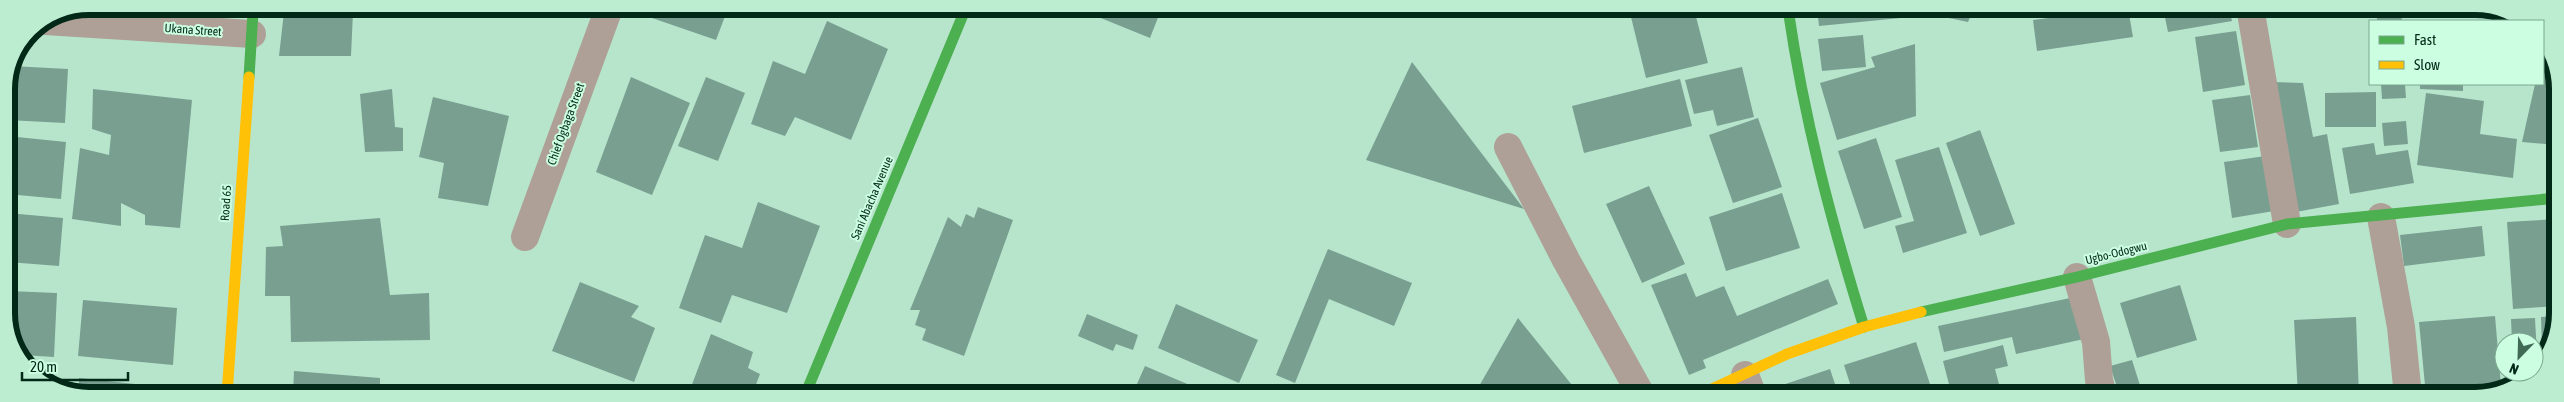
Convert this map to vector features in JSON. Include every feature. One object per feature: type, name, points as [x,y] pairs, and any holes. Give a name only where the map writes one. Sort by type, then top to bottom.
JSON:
[{"type":"street","name":"Chief Ogbaga Street","points":[[525,237],[607,15]]},
{"type":"street","name":"Sani Abacha Avenue","points":[[808,387],[963,15]]},
{"type":"street","points":[[1789,15],[1798,80],[1831,219],[1864,326]]},
{"type":"street","points":[[2251,15],[2287,224]]},
{"type":"street","name":"Ukana Street","points":[[61,21],[252,23]]},
{"type":"street","name":"Road 65","points":[[228,387],[252,23]]},
{"type":"street","points":[[1508,147],[1566,260],[1637,387]]},
{"type":"street","name":"Ugbo-Odogwu","points":[[1749,385],[1787,354],[1864,326],[1961,302],[2077,277],[2287,224],[2381,217],[2549,199]]},
{"type":"street","points":[[2381,217],[2401,328],[2407,387]]},
{"type":"street","points":[[2077,277],[2096,342],[2101,387]]},
{"type":"building","points":[[284,15],[353,15],[351,56],[279,56]]},
{"type":"building","points":[[495,15],[509,15],[509,18]]},
{"type":"building","points":[[653,15],[725,15],[716,40],[652,18]]},
{"type":"building","points":[[1093,15],[1159,15],[1150,38]]},
{"type":"building","points":[[1630,15],[1696,15],[1708,63],[1646,78]]},
{"type":"building","points":[[1818,15],[1901,15],[1901,18],[1819,26]]},
{"type":"building","points":[[1939,15],[1971,15],[1968,22]]},
{"type":"building","points":[[2129,15],[2133,37],[2037,51],[2033,20],[2063,16]]},
{"type":"building","points":[[2164,15],[2231,15],[2232,21],[2168,32]]},
{"type":"building","points":[[2377,15],[2401,15],[2402,20],[2377,20]]},
{"type":"building","points":[[827,21],[888,49],[851,140],[795,117],[785,136],[751,124],[773,61],[805,74]]},
{"type":"building","points":[[2236,31],[2245,85],[2203,92],[2195,37]]},
{"type":"building","points":[[1863,35],[1866,67],[1822,71],[1818,39]]},
{"type":"building","points":[[1915,44],[1916,116],[1837,140],[1820,83],[1875,67],[1871,57]]},
{"type":"building","points":[[1412,62],[1524,209],[1366,160]]},
{"type":"building","points":[[2544,64],[2548,75],[2549,89],[2549,144],[2522,142],[2535,85],[2544,85]]},
{"type":"building","points":[[19,66],[68,69],[65,123],[15,120],[16,75]]},
{"type":"building","points":[[1742,67],[1754,117],[1717,126],[1713,110],[1694,114],[1685,80]]},
{"type":"building","points":[[631,77],[690,103],[652,195],[596,172]]},
{"type":"building","points":[[706,77],[745,93],[718,161],[678,146]]},
{"type":"building","points":[[1680,79],[1692,126],[1584,153],[1572,106]]},
{"type":"building","points":[[2272,82],[2303,83],[2313,137],[2327,134],[2339,204],[2296,212]]},
{"type":"building","points":[[2381,85],[2405,85],[2406,98],[2382,99]]},
{"type":"building","points":[[2420,85],[2463,85],[2463,91],[2420,89]]},
{"type":"building","points":[[93,89],[192,100],[180,228],[145,225],[145,215],[121,203],[121,226],[72,219],[80,148],[109,155],[111,135],[92,129]]},
{"type":"building","points":[[392,89],[395,127],[403,128],[403,151],[365,152],[360,94]]},
{"type":"building","points":[[2376,92],[2376,127],[2325,127],[2325,93]]},
{"type":"building","points":[[2426,93],[2484,101],[2480,134],[2517,139],[2513,178],[2417,165]]},
{"type":"building","points":[[2250,95],[2258,147],[2220,152],[2212,100]]},
{"type":"building","points":[[433,97],[509,116],[488,206],[438,198],[444,163],[419,157]]},
{"type":"building","points":[[1758,118],[1782,187],[1733,203],[1709,135]]},
{"type":"building","points":[[2406,121],[2408,144],[2384,146],[2382,123]]},
{"type":"building","points":[[1980,130],[2015,224],[1980,236],[1946,143]]},
{"type":"building","points":[[15,137],[66,142],[61,199],[15,195]]},
{"type":"building","points":[[1876,138],[1902,217],[1864,229],[1838,151]]},
{"type":"building","points":[[2374,143],[2376,155],[2408,150],[2414,183],[2350,194],[2342,148]]},
{"type":"building","points":[[1939,147],[1967,233],[1903,253],[1895,226],[1914,221],[1895,160]]},
{"type":"building","points":[[2265,156],[2274,211],[2232,218],[2224,162]]},
{"type":"building","points":[[1649,186],[1685,264],[1642,283],[1606,204]]},
{"type":"building","points":[[1782,193],[1800,248],[1726,271],[1709,217]]},
{"type":"building","points":[[758,202],[820,226],[787,313],[732,295],[721,323],[679,308],[705,235],[742,248]]},
{"type":"building","points":[[978,207],[1013,220],[964,356],[922,340],[926,329],[915,325],[920,310],[910,310],[948,217],[961,227],[966,214],[974,218]]},
{"type":"building","points":[[15,214],[63,218],[59,266],[15,263]]},
{"type":"building","points":[[380,218],[390,295],[429,293],[430,340],[291,342],[290,296],[265,296],[266,247],[283,246],[280,226]]},
{"type":"building","points":[[2549,219],[2549,307],[2513,309],[2507,222]]},
{"type":"building","points":[[2482,226],[2485,256],[2404,266],[2400,235]]},
{"type":"building","points":[[1328,249],[1412,283],[1394,326],[1329,299],[1295,383],[1276,375]]},
{"type":"building","points":[[1686,273],[1696,297],[1724,286],[1737,316],[1828,279],[1838,304],[1703,360],[1706,368],[1689,375],[1651,285]]},
{"type":"building","points":[[580,282],[639,306],[631,317],[655,328],[634,382],[552,351]]},
{"type":"building","points":[[2180,285],[2197,340],[2137,358],[2120,303]]},
{"type":"building","points":[[15,291],[57,293],[54,357],[28,355],[25,350],[16,327]]},
{"type":"building","points":[[2075,297],[2084,339],[2016,354],[2012,337],[1944,352],[1938,326]]},
{"type":"building","points":[[83,300],[177,308],[173,365],[78,356]]},
{"type":"building","points":[[1176,304],[1258,340],[1239,383],[1158,348]]},
{"type":"building","points":[[1087,314],[1138,335],[1133,350],[1116,344],[1113,351],[1078,336]]},
{"type":"building","points":[[2495,316],[2496,332],[2494,332],[2494,382],[2501,382],[2489,386],[2475,387],[2425,387],[2419,322]]},
{"type":"building","points":[[2356,317],[2359,387],[2298,387],[2294,320]]},
{"type":"building","points":[[2541,317],[2549,317],[2544,339],[2544,332],[2541,332]]},
{"type":"building","points":[[1518,318],[1574,387],[1479,387]]},
{"type":"building","points":[[2535,318],[2536,332],[2512,332],[2511,319]]},
{"type":"building","points":[[711,334],[753,352],[748,368],[760,374],[755,387],[691,387]]},
{"type":"building","points":[[1916,342],[1931,387],[1851,387],[1844,365]]},
{"type":"building","points":[[2003,345],[2008,366],[1995,369],[2000,387],[1950,387],[1943,361]]},
{"type":"building","points":[[2132,360],[2140,387],[2117,387],[2110,366]]},
{"type":"building","points":[[1145,366],[1194,387],[1136,387]]},
{"type":"building","points":[[1830,369],[1836,387],[1777,387]]},
{"type":"building","points":[[294,371],[380,378],[380,387],[293,387]]},
{"type":"building","points":[[79,378],[163,387],[89,387],[79,386]]},
{"type":"traffic: fast","points":[[249,77],[253,15]]},
{"type":"traffic: fast","points":[[808,387],[963,15]]},
{"type":"traffic: fast","points":[[1789,15],[1810,130],[1840,248],[1864,327]]},
{"type":"traffic: fast","points":[[1921,312],[2077,277],[2287,224],[2549,199]]},
{"type":"traffic: slow","points":[[228,387],[249,77]]},
{"type":"traffic: slow","points":[[1716,387],[1787,354],[1864,327],[1921,312]]}]
